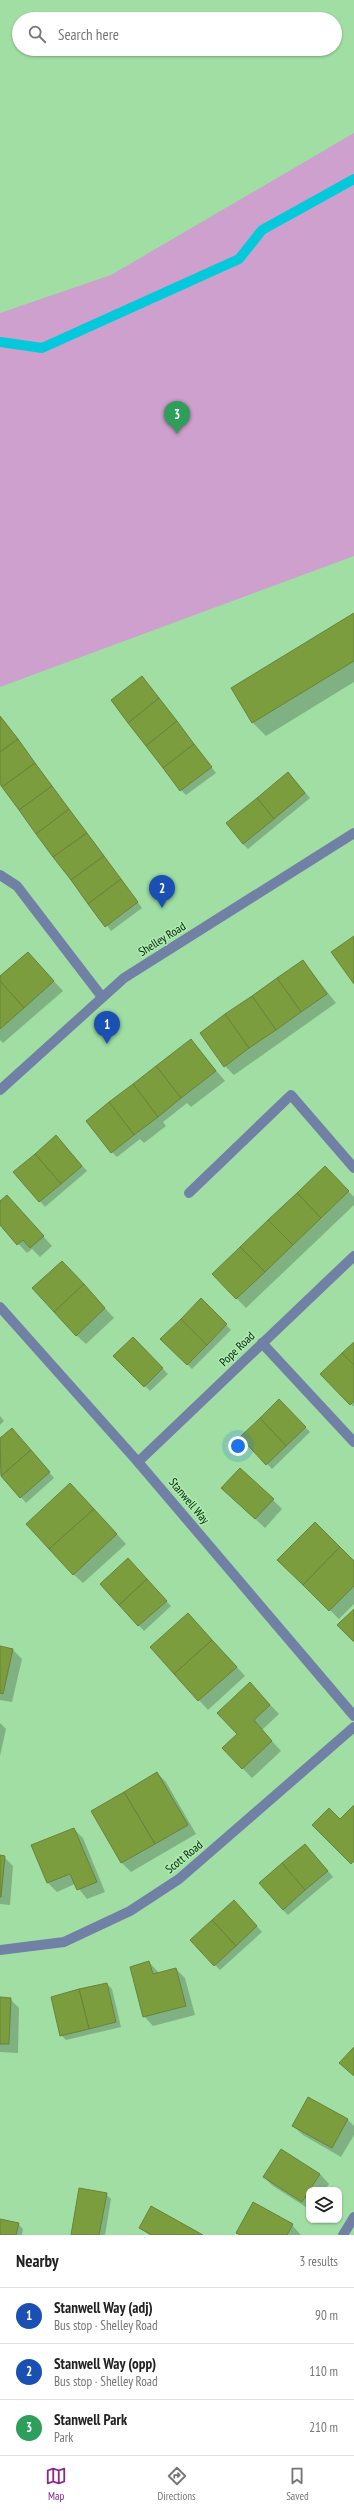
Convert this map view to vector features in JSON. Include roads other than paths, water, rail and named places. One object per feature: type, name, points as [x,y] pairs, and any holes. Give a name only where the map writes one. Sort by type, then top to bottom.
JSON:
[{"type":"street","name":"Shelley Road","points":[[0,1090],[124,978],[354,833]]},
{"type":"street","points":[[0,875],[17,886],[102,997]]},
{"type":"street","points":[[189,1193],[291,1095],[354,1168]]},
{"type":"street","name":"Pope Road","points":[[138,1462],[354,1256]]},
{"type":"street","name":"Stanwell Way","points":[[0,1307],[138,1462],[354,1716]]},
{"type":"street","points":[[262,1343],[354,1442]]},
{"type":"street","name":"Scott Road","points":[[0,1950],[64,1942],[130,1911],[179,1879],[354,1727]]},
{"type":"street","points":[[343,2235],[354,2217]]},
{"type":"waterway","points":[[0,342],[42,348],[239,259],[262,230],[354,179]]},
{"type":"place","name":"Stanwell Park","points":[[177,434]]},
{"type":"place","name":"Stanwell Way (opp)","points":[[162,908]]},
{"type":"place","name":"Stanwell Way (adj)","points":[[107,1044]]}]
